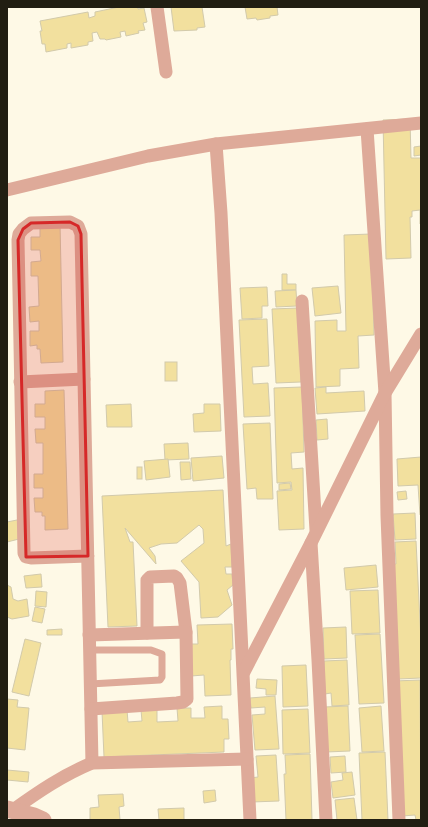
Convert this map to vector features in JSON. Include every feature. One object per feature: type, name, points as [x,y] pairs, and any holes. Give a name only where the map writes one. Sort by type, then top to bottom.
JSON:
[{"type":"street","points":[[157,7],[166,72]]},
{"type":"street","points":[[7,190],[148,156],[216,144],[421,123]]},
{"type":"street","points":[[367,129],[385,393],[387,516],[399,820]]},
{"type":"street","points":[[216,144],[221,213],[250,820]]},
{"type":"street","points":[[88,556],[31,558],[26,557],[24,553],[18,240],[19,234],[31,223],[70,222],[78,226],[81,234],[88,556],[89,650],[92,763]]},
{"type":"street","points":[[302,301],[326,820]]},
{"type":"street","points":[[243,674],[314,537],[385,393],[421,334]]},
{"type":"street","points":[[20,382],[84,379]]},
{"type":"street","points":[[91,709],[177,703],[183,702],[187,699],[186,632],[180,583],[174,576],[150,577],[147,580],[147,633]]},
{"type":"street","points":[[89,635],[186,632]]},
{"type":"street","points":[[10,809],[73,771],[92,763],[247,759]]},
{"type":"street","points":[[10,809],[43,820]]},
{"type":"lane","points":[[89,650],[151,650],[162,654],[162,677],[160,680],[90,684]]},
{"type":"highlighted area","points":[[70,222],[78,226],[81,234],[88,556],[26,557],[18,240],[23,229],[31,223]]},
{"type":"building","points":[[119,7],[138,7],[138,9],[144,8],[147,22],[143,23],[145,30],[126,36],[125,31],[120,32],[121,37],[106,40],[100,39],[97,32],[92,33],[93,41],[88,42],[88,45],[71,48],[71,43],[67,44],[67,48],[46,52],[45,44],[42,44],[40,21],[88,12],[89,18],[95,16],[95,12]]},
{"type":"building","points":[[171,7],[202,7],[205,27],[197,28],[197,30],[174,31]]},
{"type":"building","points":[[245,7],[277,7],[278,15],[257,20],[256,18],[247,19]]},
{"type":"building","points":[[410,119],[411,158],[421,158],[421,224],[420,210],[412,211],[412,217],[410,217],[411,258],[386,259],[383,120]]},
{"type":"building","points":[[421,146],[421,155],[414,156],[414,147]]},
{"type":"building","points":[[60,223],[63,362],[41,363],[40,349],[37,349],[37,345],[30,346],[30,331],[39,331],[39,321],[30,322],[29,307],[39,306],[38,276],[31,276],[31,262],[41,261],[40,250],[31,250],[31,237],[40,237],[40,224]]},
{"type":"building","points":[[371,234],[374,335],[358,336],[359,368],[340,369],[340,386],[316,387],[315,321],[337,320],[337,331],[346,331],[344,235]]},
{"type":"building","points":[[282,274],[287,274],[287,284],[296,284],[296,290],[282,290]]},
{"type":"building","points":[[338,286],[341,313],[315,316],[312,288]]},
{"type":"building","points":[[267,287],[268,306],[262,306],[262,318],[242,319],[240,288]]},
{"type":"building","points":[[296,290],[297,306],[276,307],[275,291]]},
{"type":"building","points":[[298,308],[301,382],[276,383],[272,309]]},
{"type":"building","points":[[267,319],[269,366],[252,367],[253,384],[268,383],[270,416],[244,417],[239,320]]},
{"type":"building","points":[[165,362],[177,362],[177,381],[165,381]]},
{"type":"building","points":[[302,387],[304,452],[291,453],[292,469],[303,468],[304,529],[279,530],[277,491],[292,490],[291,482],[277,483],[274,388]]},
{"type":"building","points":[[326,387],[326,393],[364,391],[365,411],[317,414],[315,388]]},
{"type":"building","points":[[64,390],[68,529],[45,530],[45,516],[42,516],[42,512],[35,512],[34,498],[43,498],[43,488],[34,488],[34,474],[43,474],[43,443],[36,443],[35,429],[45,429],[45,417],[35,417],[35,404],[45,404],[45,391]]},
{"type":"building","points":[[131,404],[132,427],[107,427],[106,405]]},
{"type":"building","points":[[204,404],[220,404],[221,431],[194,432],[193,414],[204,413]]},
{"type":"building","points":[[327,419],[328,439],[317,440],[316,420]]},
{"type":"building","points":[[270,423],[273,499],[257,499],[256,488],[247,489],[243,424]]},
{"type":"building","points":[[188,443],[189,459],[165,460],[164,444]]},
{"type":"building","points":[[222,456],[224,478],[193,481],[191,458]]},
{"type":"building","points":[[421,457],[420,515],[418,485],[398,486],[397,459]]},
{"type":"building","points":[[168,459],[170,477],[146,480],[144,461]]},
{"type":"building","points":[[180,462],[190,462],[191,479],[181,480]]},
{"type":"building","points":[[137,467],[142,467],[142,479],[137,479]]},
{"type":"building","points":[[290,483],[291,489],[279,490],[279,484]]},
{"type":"building","points":[[223,490],[226,546],[231,544],[232,567],[225,567],[226,574],[232,574],[233,585],[227,590],[232,605],[218,617],[201,618],[199,582],[181,561],[204,543],[203,529],[199,525],[177,543],[161,544],[149,548],[155,556],[156,564],[125,528],[130,542],[133,542],[137,626],[108,627],[102,496]]},
{"type":"building","points":[[406,491],[407,499],[398,500],[397,492]]},
{"type":"building","points":[[415,513],[416,539],[395,540],[393,514]]},
{"type":"building","points":[[22,519],[23,538],[7,542],[7,522]]},
{"type":"building","points":[[416,541],[421,641],[421,678],[398,679],[392,564],[396,564],[395,542]]},
{"type":"building","points":[[376,565],[378,587],[346,590],[344,568]]},
{"type":"building","points":[[41,574],[42,587],[26,588],[24,576]]},
{"type":"building","points":[[7,585],[11,587],[13,599],[18,601],[27,599],[29,616],[12,619],[7,617]]},
{"type":"building","points":[[378,590],[380,633],[352,634],[350,591]]},
{"type":"building","points":[[36,591],[47,592],[46,607],[35,606]]},
{"type":"building","points":[[35,607],[45,609],[42,623],[32,621]]},
{"type":"building","points":[[232,624],[233,649],[231,649],[230,660],[231,695],[205,696],[204,675],[191,676],[190,644],[198,644],[197,625]]},
{"type":"building","points":[[346,627],[347,658],[324,659],[323,628]]},
{"type":"building","points":[[62,629],[62,635],[47,635],[47,630]]},
{"type":"building","points":[[380,634],[384,703],[359,704],[355,635]]},
{"type":"building","points":[[25,639],[41,643],[29,696],[12,692]]},
{"type":"building","points":[[347,660],[349,705],[332,706],[331,693],[325,694],[324,661]]},
{"type":"building","points":[[306,665],[308,706],[283,707],[282,666]]},
{"type":"building","points":[[257,679],[277,680],[276,695],[266,695],[266,689],[256,688]]},
{"type":"building","points":[[420,680],[421,820],[416,820],[415,815],[402,816],[394,681]]},
{"type":"building","points":[[275,696],[279,749],[255,750],[252,715],[265,714],[265,707],[251,708],[250,698]]},
{"type":"building","points":[[7,699],[18,700],[17,707],[29,708],[25,750],[7,748]]},
{"type":"building","points":[[222,706],[222,719],[228,719],[229,739],[224,739],[224,752],[104,757],[102,711],[127,710],[128,722],[142,721],[141,710],[157,709],[157,722],[178,721],[177,708],[191,708],[191,718],[205,718],[204,707]]},
{"type":"building","points":[[348,706],[350,751],[326,752],[324,707]]},
{"type":"building","points":[[381,706],[384,751],[362,752],[359,708]]},
{"type":"building","points":[[308,709],[310,753],[283,754],[282,710]]},
{"type":"building","points":[[385,752],[388,820],[362,820],[359,753]]},
{"type":"building","points":[[310,754],[312,820],[286,820],[284,774],[286,774],[285,755]]},
{"type":"building","points":[[276,755],[279,801],[252,802],[250,778],[258,777],[256,756]]},
{"type":"building","points":[[345,756],[346,772],[331,773],[330,757]]},
{"type":"building","points":[[7,770],[29,772],[28,782],[7,780]]},
{"type":"building","points":[[352,772],[355,795],[333,798],[331,782],[343,780],[342,773]]},
{"type":"building","points":[[215,790],[216,801],[204,803],[203,791]]},
{"type":"building","points":[[123,794],[124,806],[119,807],[120,820],[90,820],[90,808],[99,807],[98,795]]},
{"type":"building","points":[[354,798],[357,820],[337,820],[335,800]]},
{"type":"building","points":[[184,808],[184,820],[159,820],[158,809]]}]
